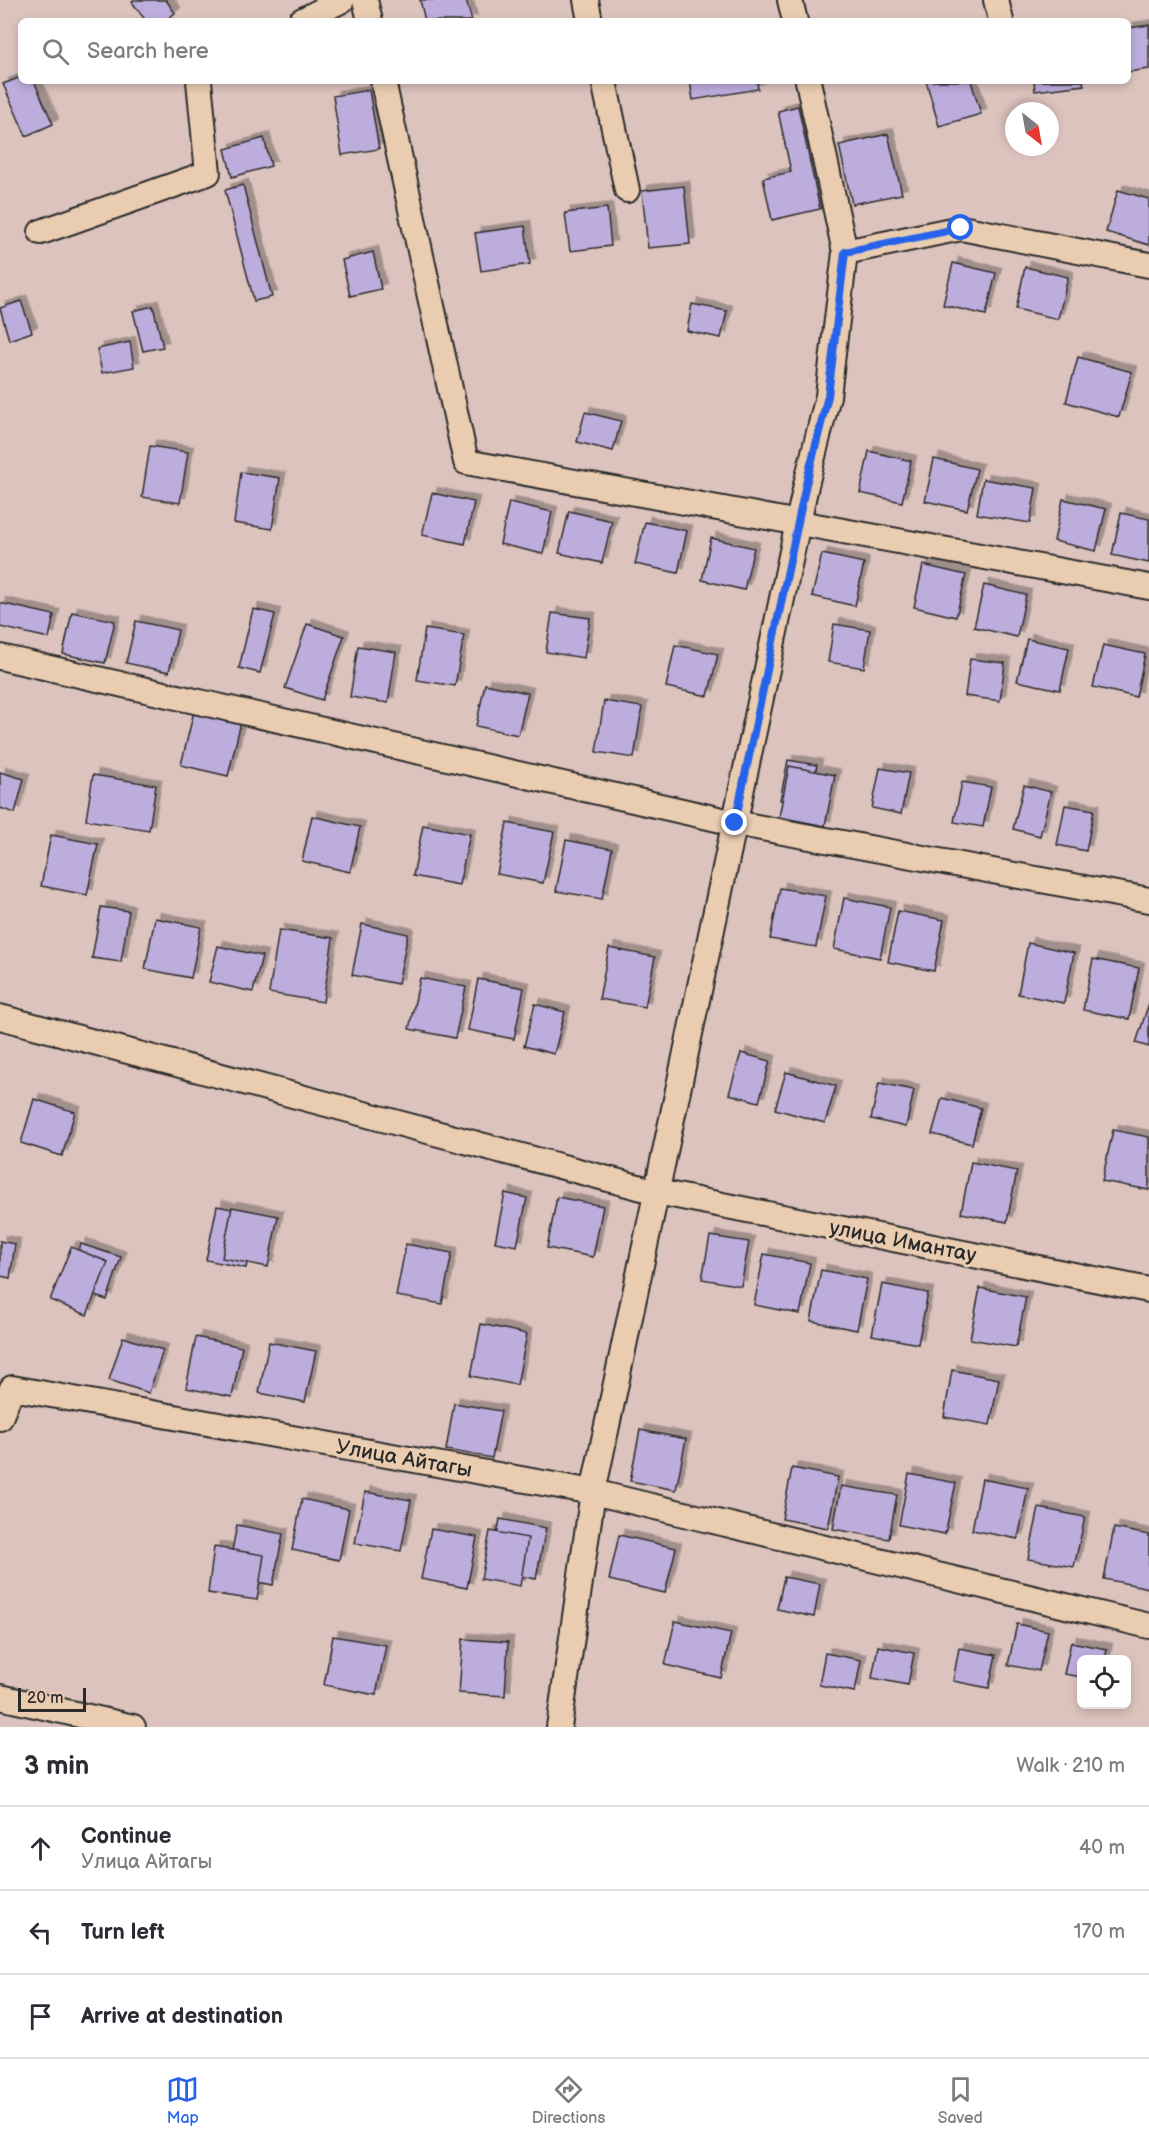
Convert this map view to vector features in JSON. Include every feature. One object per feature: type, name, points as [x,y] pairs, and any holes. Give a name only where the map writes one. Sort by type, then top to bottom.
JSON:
[{"type":"street","points":[[307,18],[342,0]]},
{"type":"street","points":[[365,0],[369,18]]},
{"type":"street","points":[[586,0],[590,18]]},
{"type":"street","points":[[790,0],[794,18]]},
{"type":"street","points":[[996,0],[1000,18]]},
{"type":"street","points":[[40,232],[208,173],[199,84]]},
{"type":"street","points":[[384,84],[466,462],[1149,587]]},
{"type":"street","points":[[605,84],[627,190]]},
{"type":"street","points":[[559,1727],[593,1492],[799,522],[828,396],[845,252],[809,84]]},
{"type":"street","points":[[845,252],[961,228],[1149,265]]},
{"type":"street","points":[[0,657],[735,823],[1149,900]]},
{"type":"street","name":"улица Имантау","points":[[0,1017],[657,1192],[1149,1290]]},
{"type":"street","name":"Улица Айтагы","points":[[0,1418],[12,1388],[593,1492]]},
{"type":"street","points":[[593,1492],[1149,1626]]},
{"type":"street","points":[[0,1697],[133,1727]]},
{"type":"building","points":[[134,0],[166,0],[175,13],[168,18],[144,18],[132,2]]},
{"type":"building","points":[[420,0],[466,0],[471,18],[424,18]]},
{"type":"building","points":[[1149,25],[1149,69],[1131,72],[1131,28]]},
{"type":"building","points":[[18,78],[18,84],[35,84],[53,124],[26,136],[3,84]]},
{"type":"building","points":[[690,84],[757,84],[758,89],[693,100]]},
{"type":"building","points":[[927,84],[972,84],[981,114],[939,126]]},
{"type":"building","points":[[1034,84],[1084,85],[1035,91]]},
{"type":"building","points":[[369,90],[379,149],[342,155],[333,96]]},
{"type":"building","points":[[798,106],[820,209],[772,220],[763,178],[791,172],[778,111]]},
{"type":"building","points":[[888,134],[902,194],[852,204],[839,145]]},
{"type":"building","points":[[264,138],[271,166],[232,177],[225,149]]},
{"type":"building","points":[[243,185],[272,297],[254,301],[225,190]]},
{"type":"building","points":[[684,186],[690,244],[648,248],[642,191]]},
{"type":"building","points":[[1118,190],[1149,199],[1149,245],[1106,232]]},
{"type":"building","points":[[607,208],[611,246],[570,251],[565,213]]},
{"type":"building","points":[[525,226],[530,264],[481,271],[475,233]]},
{"type":"building","points":[[373,252],[381,289],[350,296],[342,260]]},
{"type":"building","points":[[953,263],[996,273],[986,315],[943,305]]},
{"type":"building","points":[[1025,267],[1068,277],[1058,319],[1016,309]]},
{"type":"building","points":[[21,301],[32,332],[9,340],[0,308]]},
{"type":"building","points":[[692,304],[727,311],[721,338],[687,331]]},
{"type":"building","points":[[153,306],[163,347],[143,351],[133,311]]},
{"type":"building","points":[[130,342],[134,367],[102,373],[97,349]]},
{"type":"building","points":[[1078,357],[1132,372],[1119,417],[1066,402]]},
{"type":"building","points":[[585,412],[621,421],[613,451],[577,442]]},
{"type":"building","points":[[150,446],[188,452],[180,503],[142,497]]},
{"type":"building","points":[[869,451],[911,461],[902,502],[860,493]]},
{"type":"building","points":[[934,459],[977,469],[967,510],[925,501]]},
{"type":"building","points":[[241,472],[280,478],[272,529],[234,523]]},
{"type":"building","points":[[983,479],[1036,488],[1030,523],[977,514]]},
{"type":"building","points":[[432,493],[474,502],[465,544],[422,535]]},
{"type":"building","points":[[1063,499],[1106,509],[1096,551],[1054,541]]},
{"type":"building","points":[[509,502],[552,512],[543,554],[500,544]]},
{"type":"building","points":[[569,511],[612,521],[602,563],[559,553]]},
{"type":"building","points":[[1121,513],[1149,519],[1149,563],[1112,555]]},
{"type":"building","points":[[645,522],[687,531],[678,573],[635,564]]},
{"type":"building","points":[[711,538],[754,548],[744,590],[702,580]]},
{"type":"building","points":[[822,554],[864,563],[855,606],[812,596]]},
{"type":"building","points":[[923,565],[966,575],[956,617],[914,607]]},
{"type":"building","points":[[984,585],[1026,595],[1017,637],[974,627]]},
{"type":"building","points":[[0,603],[54,615],[49,638],[0,627]]},
{"type":"building","points":[[253,609],[275,614],[260,673],[239,668]]},
{"type":"building","points":[[72,612],[115,621],[105,663],[63,654]]},
{"type":"building","points":[[552,613],[590,618],[584,658],[546,652]]},
{"type":"building","points":[[136,621],[178,630],[169,672],[126,663]]},
{"type":"building","points":[[307,624],[344,636],[322,700],[285,688]]},
{"type":"building","points":[[834,624],[870,630],[864,668],[828,662]]},
{"type":"building","points":[[425,629],[464,635],[455,686],[417,680]]},
{"type":"building","points":[[1027,639],[1069,648],[1060,690],[1017,681]]},
{"type":"building","points":[[675,645],[718,654],[708,696],[666,687]]},
{"type":"building","points":[[1103,645],[1145,654],[1136,697],[1093,687]]},
{"type":"building","points":[[358,646],[396,652],[388,703],[350,697]]},
{"type":"building","points":[[970,659],[1005,663],[1000,701],[965,696]]},
{"type":"building","points":[[485,684],[528,693],[518,735],[476,726]]},
{"type":"building","points":[[604,701],[642,707],[634,758],[596,752]]},
{"type":"building","points":[[195,707],[242,718],[228,776],[181,765]]},
{"type":"building","points":[[788,760],[817,765],[809,805],[780,800]]},
{"type":"building","points":[[789,766],[835,775],[825,826],[779,817]]},
{"type":"building","points":[[880,768],[909,773],[901,814],[872,808]]},
{"type":"building","points":[[0,772],[24,779],[15,813],[0,808]]},
{"type":"building","points":[[93,775],[156,785],[149,830],[86,820]]},
{"type":"building","points":[[962,782],[991,787],[983,827],[954,822]]},
{"type":"building","points":[[1024,785],[1051,792],[1040,836],[1013,829]]},
{"type":"building","points":[[1065,805],[1094,810],[1086,851],[1057,845]]},
{"type":"building","points":[[312,816],[360,827],[350,872],[302,861]]},
{"type":"building","points":[[507,823],[554,832],[543,883],[497,874]]},
{"type":"building","points":[[423,825],[470,834],[459,885],[413,876]]},
{"type":"building","points":[[51,835],[98,844],[87,895],[41,886]]},
{"type":"building","points":[[566,840],[612,849],[602,899],[556,891]]},
{"type":"building","points":[[780,888],[826,896],[816,947],[770,939]]},
{"type":"building","points":[[844,898],[890,907],[880,958],[834,949]]},
{"type":"building","points":[[101,907],[129,911],[121,962],[92,958]]},
{"type":"building","points":[[898,911],[944,920],[934,971],[888,962]]},
{"type":"building","points":[[155,918],[201,927],[191,978],[145,969]]},
{"type":"building","points":[[362,924],[408,934],[398,984],[352,975]]},
{"type":"building","points":[[279,930],[333,938],[323,1002],[269,993]]},
{"type":"building","points":[[1028,943],[1074,953],[1064,1003],[1018,994]]},
{"type":"building","points":[[218,946],[262,956],[253,992],[209,982]]},
{"type":"building","points":[[609,948],[655,957],[645,1007],[599,999]]},
{"type":"building","points":[[1093,959],[1139,968],[1129,1019],[1083,1010]]},
{"type":"building","points":[[420,978],[466,987],[455,1038],[409,1029]]},
{"type":"building","points":[[478,979],[524,988],[514,1039],[468,1030]]},
{"type":"building","points":[[1149,1003],[1149,1047],[1136,1043]]},
{"type":"building","points":[[535,1004],[565,1012],[554,1054],[524,1046]]},
{"type":"building","points":[[741,1053],[770,1061],[759,1102],[729,1094]]},
{"type":"building","points":[[786,1072],[836,1086],[825,1123],[775,1109]]},
{"type":"building","points":[[879,1083],[914,1090],[906,1127],[871,1119]]},
{"type":"building","points":[[942,1098],[981,1108],[972,1144],[932,1134]]},
{"type":"building","points":[[34,1099],[75,1112],[62,1156],[21,1143]]},
{"type":"building","points":[[1113,1130],[1149,1137],[1149,1190],[1102,1181]]},
{"type":"building","points":[[971,1162],[1017,1171],[1007,1222],[961,1213]]},
{"type":"building","points":[[505,1193],[527,1198],[517,1246],[495,1242]]},
{"type":"building","points":[[557,1197],[603,1206],[593,1257],[547,1248]]},
{"type":"building","points":[[217,1206],[256,1214],[246,1268],[206,1260]]},
{"type":"building","points":[[232,1207],[278,1216],[268,1267],[222,1258]]},
{"type":"building","points":[[710,1236],[749,1242],[741,1286],[702,1279]]},
{"type":"building","points":[[0,1241],[15,1244],[10,1278],[0,1276]]},
{"type":"building","points":[[81,1244],[121,1257],[107,1300],[67,1287]]},
{"type":"building","points":[[406,1244],[452,1253],[442,1304],[396,1296]]},
{"type":"building","points":[[71,1247],[108,1262],[87,1315],[50,1300]]},
{"type":"building","points":[[764,1254],[810,1263],[800,1314],[754,1305]]},
{"type":"building","points":[[821,1270],[867,1279],[857,1330],[811,1321]]},
{"type":"building","points":[[882,1284],[928,1293],[918,1344],[872,1335]]},
{"type":"building","points":[[980,1288],[1026,1297],[1016,1347],[970,1339]]},
{"type":"building","points":[[481,1324],[527,1334],[517,1385],[471,1376]]},
{"type":"building","points":[[123,1337],[163,1350],[149,1393],[109,1380]]},
{"type":"building","points":[[196,1337],[242,1347],[232,1397],[186,1388]]},
{"type":"building","points":[[269,1342],[316,1351],[305,1402],[259,1393]]},
{"type":"building","points":[[952,1370],[999,1379],[990,1425],[944,1417]]},
{"type":"building","points":[[454,1403],[501,1411],[492,1458],[446,1450]]},
{"type":"building","points":[[640,1430],[686,1439],[676,1490],[630,1481]]},
{"type":"building","points":[[792,1468],[838,1477],[828,1528],[782,1519]]},
{"type":"building","points":[[909,1474],[956,1483],[945,1534],[899,1525]]},
{"type":"building","points":[[982,1479],[1028,1488],[1018,1539],[972,1530]]},
{"type":"building","points":[[841,1486],[897,1495],[889,1539],[833,1529]]},
{"type":"building","points":[[365,1492],[411,1500],[401,1551],[355,1543]]},
{"type":"building","points":[[302,1499],[349,1509],[339,1560],[292,1550]]},
{"type":"building","points":[[1039,1508],[1085,1517],[1074,1567],[1028,1559]]},
{"type":"building","points":[[500,1519],[546,1528],[536,1579],[490,1570]]},
{"type":"building","points":[[237,1525],[283,1534],[273,1585],[227,1576]]},
{"type":"building","points":[[1114,1528],[1149,1535],[1149,1588],[1104,1579]]},
{"type":"building","points":[[431,1529],[477,1537],[467,1588],[421,1579]]},
{"type":"building","points":[[490,1531],[528,1538],[520,1586],[481,1579]]},
{"type":"building","points":[[619,1535],[676,1548],[665,1593],[609,1580]]},
{"type":"building","points":[[214,1547],[264,1555],[257,1600],[208,1593]]},
{"type":"building","points":[[784,1577],[820,1584],[814,1617],[777,1609]]},
{"type":"building","points":[[675,1621],[731,1633],[721,1678],[665,1665]]},
{"type":"building","points":[[1017,1624],[1048,1631],[1039,1671],[1008,1665]]},
{"type":"building","points":[[333,1636],[386,1645],[376,1695],[324,1685]]},
{"type":"building","points":[[463,1639],[508,1642],[505,1696],[459,1693]]},
{"type":"building","points":[[1071,1642],[1107,1649],[1106,1655],[1077,1655],[1077,1676],[1064,1674]]},
{"type":"building","points":[[878,1646],[914,1653],[908,1685],[872,1678]]},
{"type":"building","points":[[959,1648],[996,1655],[989,1688],[953,1681]]},
{"type":"building","points":[[825,1653],[861,1660],[855,1692],[819,1685]]},
{"type":"route","points":[[735,823],[806,484],[828,396],[845,252],[961,228]]}]
